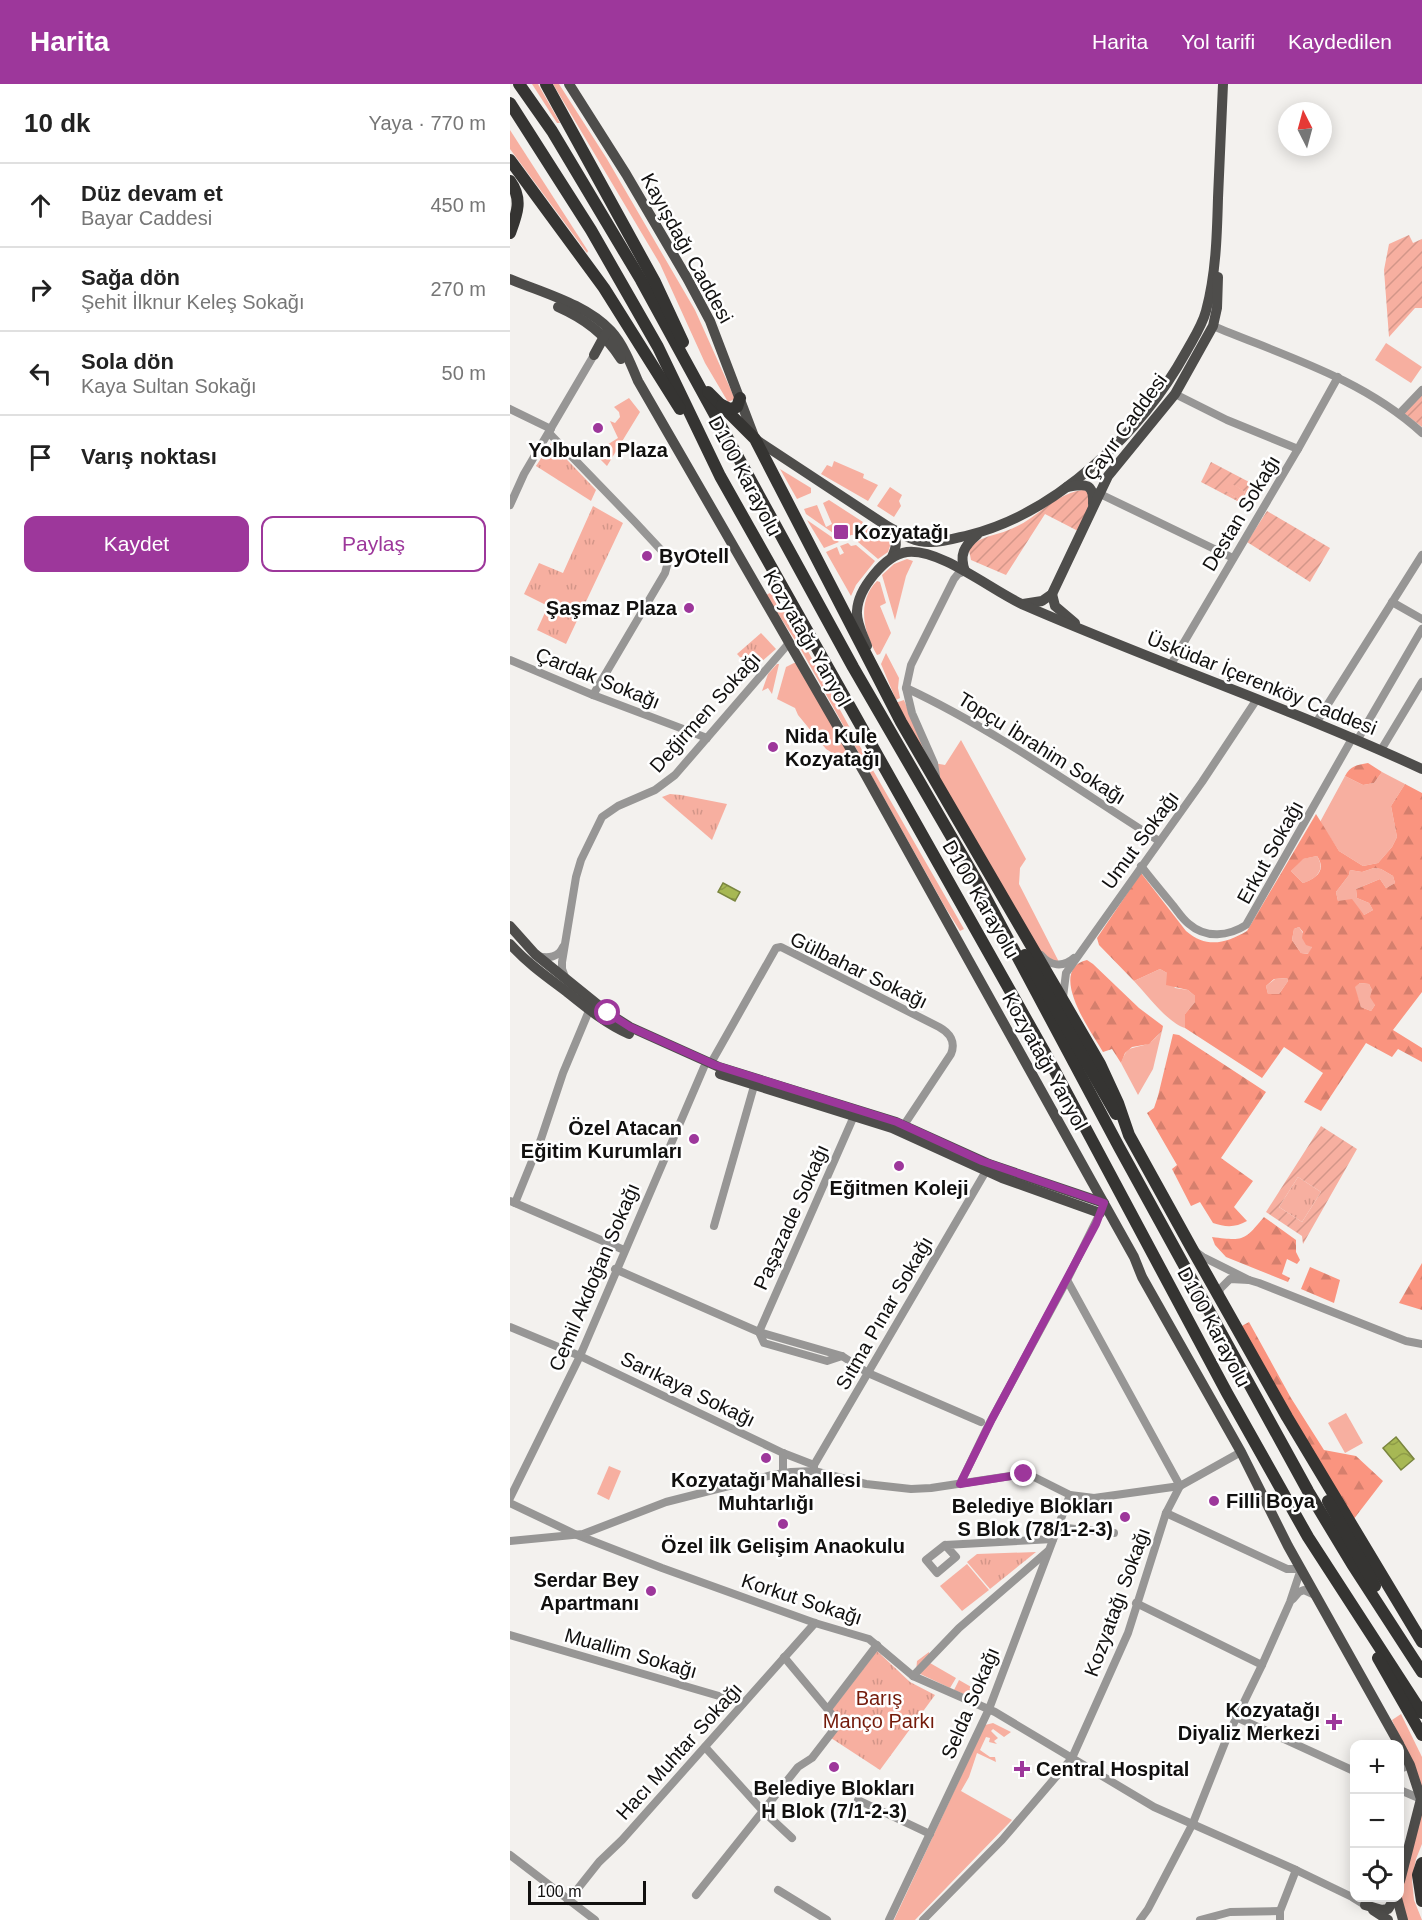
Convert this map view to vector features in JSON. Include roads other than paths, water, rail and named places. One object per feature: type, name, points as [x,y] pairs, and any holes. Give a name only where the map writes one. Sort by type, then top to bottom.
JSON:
[{"type":"highway","points":[[519,84],[552,131]]},
{"type":"highway","points":[[529,84],[552,131]]},
{"type":"highway","points":[[546,84],[655,282],[680,335],[696,380],[755,439],[901,722],[1100,1064],[1130,1135]]},
{"type":"highway","name":"D100 Karayolu","points":[[510,103],[591,230],[658,347],[720,476],[1048,1058],[1227,1393],[1308,1537],[1417,1717]]},
{"type":"highway","name":"D100 Karayolu","points":[[552,131],[641,280],[853,667],[977,881],[1119,1147],[1308,1491],[1422,1672]]},
{"type":"highway","points":[[510,160],[609,297],[720,476]]},
{"type":"highway","points":[[510,181],[517,192],[519,202],[510,234]]},
{"type":"highway","points":[[718,402],[730,409],[737,408],[740,398]]},
{"type":"highway","points":[[977,881],[1028,961],[1130,1135],[1287,1417],[1422,1642]]},
{"type":"highway","points":[[1287,1417],[1315,1476],[1386,1605],[1411,1656]]},
{"type":"highway","points":[[1417,1717],[1422,1735]]},
{"type":"highway","points":[[1417,1717],[1422,1744]]},
{"type":"highway","points":[[1422,1863],[1418,1875],[1422,1901]]},
{"type":"main road","name":"Kayışdağı Caddesi","points":[[569,84],[622,167],[710,321],[755,439]]},
{"type":"main road","name":"Çayır Caddesi","points":[[755,439],[887,526],[908,537],[930,543],[979,533],[1023,516],[1065,488],[1098,462],[1147,412],[1157,395],[1172,378],[1206,312],[1216,244],[1223,84]]},
{"type":"main road","name":"Çayır Caddesi","points":[[1052,594],[1093,504],[1094,492],[1175,394],[1213,326],[1217,308],[1216,244]]},
{"type":"main road","points":[[510,279],[582,310],[605,330],[605,337],[594,355]]},
{"type":"main road","points":[[510,287],[595,322],[616,338],[638,381]]},
{"type":"main road","points":[[594,355],[597,336],[595,322]]},
{"type":"main road","points":[[605,337],[638,381]]},
{"type":"main road","points":[[594,355],[605,350],[617,352]]},
{"type":"main road","name":"Kozyatağı Yanyol","points":[[638,381],[865,774],[1102,1208],[1134,1257],[1142,1277],[1241,1452],[1316,1596]]},
{"type":"main road","points":[[1065,488],[1084,485],[1096,491]]},
{"type":"main road","points":[[876,672],[859,625],[857,611],[860,597],[873,575],[892,557],[897,548],[897,538],[887,526]]},
{"type":"main road","points":[[965,571],[961,559],[963,551],[966,544],[979,533]]},
{"type":"main road","name":"Üsküdar İçerenköy Caddesi","points":[[892,557],[906,552],[920,552],[965,571],[1020,604],[1170,666],[1355,738],[1422,768]]},
{"type":"main road","points":[[1020,604],[1042,601],[1052,594]]},
{"type":"main road","name":"Üsküdar İçerenköy Caddesi","points":[[1052,594],[1055,606],[1061,613],[1088,633]]},
{"type":"main road","points":[[510,926],[534,952],[590,999],[627,1026],[707,1065],[754,1086],[900,1132],[986,1172],[1102,1208]]},
{"type":"main road","points":[[510,944],[529,963],[590,1011],[616,1028],[707,1065],[904,1125],[982,1161],[1102,1208]]},
{"type":"main road","points":[[1316,1596],[1396,1740]]},
{"type":"main road","points":[[1404,1865],[1421,1799],[1405,1767]]},
{"type":"main road","points":[[1365,1905],[1382,1910],[1388,1909],[1393,1902]]},
{"type":"main road","points":[[1397,1902],[1402,1920]]},
{"type":"main road","points":[[1365,1905],[1388,1920]]},
{"type":"street","points":[[1213,326],[1358,387],[1400,413],[1422,433]]},
{"type":"street","points":[[510,505],[520,481],[594,355]]},
{"type":"street","name":"Destan Sokağı","points":[[1170,666],[1338,377]]},
{"type":"street","points":[[1400,413],[1422,390]]},
{"type":"street","points":[[1175,394],[1227,420],[1298,449]]},
{"type":"street","points":[[510,410],[550,431],[662,551],[668,562],[665,573],[593,695]]},
{"type":"street","points":[[1096,491],[1233,558]]},
{"type":"street","points":[[1316,723],[1422,555]]},
{"type":"street","points":[[938,784],[934,763],[912,713],[906,688],[911,665],[950,587],[958,574],[965,571]]},
{"type":"street","points":[[1392,602],[1422,619]]},
{"type":"street","name":"Erkut Sokağı","points":[[1141,866],[1189,925],[1201,932],[1214,935],[1226,934],[1246,926],[1355,738],[1422,629]]},
{"type":"street","name":"Değirmen Sokağı","points":[[567,979],[562,968],[564,946],[578,871],[602,818],[615,808],[642,797],[667,782],[677,773],[789,643]]},
{"type":"street","name":"Çardak Sokağı","points":[[510,660],[593,695],[707,738]]},
{"type":"street","points":[[1381,750],[1422,682]]},
{"type":"street","name":"Topçu İbrahim Sokağı","points":[[906,688],[937,702],[979,727],[1159,841]]},
{"type":"street","name":"Umut Sokağı","points":[[1064,1002],[1062,994],[1066,973],[1257,699]]},
{"type":"street","points":[[510,944],[544,957],[555,956],[564,946]]},
{"type":"street","points":[[1031,944],[1046,961],[1054,964],[1070,962],[1078,955]]},
{"type":"street","name":"Gülbahar Sokağı","points":[[707,1065],[776,948],[781,947],[939,1028],[950,1037],[953,1044],[951,1054],[904,1125]]},
{"type":"street","points":[[590,999],[590,1011],[566,1065],[541,1139],[513,1202],[624,1250]]},
{"type":"street","name":"Cemil Akdoğan Sokağı","points":[[510,1498],[580,1356],[615,1269],[707,1065]]},
{"type":"street","points":[[714,1226],[754,1086]]},
{"type":"street","name":"Paşazade Sokağı","points":[[759,1332],[854,1116]]},
{"type":"street","name":"Sıtma Pınar Sokağı","points":[[814,1468],[986,1172]]},
{"type":"street","points":[[960,1484],[992,1419],[1067,1280],[1102,1208]]},
{"type":"street","points":[[1191,1247],[1203,1257],[1249,1280],[1406,1341],[1422,1344]]},
{"type":"street","points":[[615,1269],[759,1332],[842,1356],[868,1373],[981,1422]]},
{"type":"street","points":[[1219,1297],[1220,1289],[1230,1279],[1249,1280]]},
{"type":"street","points":[[1067,1280],[1180,1486]]},
{"type":"street","name":"Sarıkaya Sokağı","points":[[510,1327],[580,1356],[814,1468]]},
{"type":"street","points":[[510,1541],[589,1533],[666,1502],[783,1473],[814,1468],[866,1484],[911,1489],[1024,1474],[1070,1495],[1094,1498],[1180,1486],[1241,1452]]},
{"type":"street","points":[[783,1453],[783,1473]]},
{"type":"street","name":"Kozyatağı Sokağı","points":[[922,1920],[1002,1840],[1072,1758],[1128,1633],[1166,1513],[1180,1486]]},
{"type":"street","name":"Selda Sokağı","points":[[889,1920],[989,1709],[1070,1495]]},
{"type":"street","name":"Korkut Sokağı","points":[[510,1503],[577,1535],[662,1568],[815,1623],[869,1638],[913,1676],[989,1709],[1154,1807],[1296,1870],[1365,1905]]},
{"type":"street","points":[[1140,1920],[1193,1823],[1236,1717],[1290,1602],[1301,1569],[1287,1569],[1166,1513]]},
{"type":"street","points":[[1058,1527],[1114,1533]]},
{"type":"street","points":[[945,1545],[1053,1539]]},
{"type":"street","points":[[913,1676],[959,1628],[1050,1550]]},
{"type":"street","points":[[1290,1602],[1304,1590],[1316,1596]]},
{"type":"street","points":[[1136,1603],[1262,1665]]},
{"type":"street","name":"Hacı Muhtar Sokağı","points":[[568,1900],[599,1862],[622,1840],[815,1623]]},
{"type":"street","name":"Muallim Sokağı","points":[[510,1635],[743,1704]]},
{"type":"street","points":[[828,1709],[877,1645]]},
{"type":"street","points":[[696,1894],[798,1767],[812,1758],[839,1723],[784,1657]]},
{"type":"street","points":[[1236,1717],[1350,1769]]},
{"type":"street","points":[[705,1747],[763,1811],[792,1838]]},
{"type":"street","points":[[1404,1792],[1421,1799]]},
{"type":"street","points":[[858,1800],[930,1834]]},
{"type":"street","points":[[510,1855],[595,1920]]},
{"type":"street","points":[[1200,1920],[1230,1912],[1280,1916],[1296,1870]]},
{"type":"street","points":[[778,1890],[827,1920]]},
{"type":"street","points":[[1148,1909],[1149,1920]]},
{"type":"water","points":[[723,883],[740,892],[735,901],[718,892]]},
{"type":"water","points":[[1396,1437],[1414,1459],[1401,1470],[1383,1448]]},
{"type":"place","name":"Yolbulan Plaza","points":[[598,428]]},
{"type":"place","name":"Kozyatağı","points":[[841,532]]},
{"type":"place","name":"ByOtell","points":[[647,556]]},
{"type":"place","name":"Şaşmaz Plaza","points":[[689,608]]},
{"type":"place","name":"Nida Kule Kozyatağı","points":[[773,747]]},
{"type":"place","name":"Özel Atacan Eğitim Kurumları","points":[[694,1139]]},
{"type":"place","name":"Eğitmen Koleji","points":[[899,1166]]},
{"type":"place","name":"Kozyatağı Mahallesi Muhtarlığı","points":[[766,1458]]},
{"type":"place","name":"Filli Boya","points":[[1214,1501]]},
{"type":"place","name":"Belediye Blokları S Blok (78/1-2-3)","points":[[1125,1517]]},
{"type":"place","name":"Özel İlk Gelişim Anaokulu","points":[[783,1524]]},
{"type":"place","name":"Serdar Bey Apartmanı","points":[[651,1591]]},
{"type":"place","name":"Kozyatağı Diyaliz Merkezi","points":[[1334,1722]]},
{"type":"place","name":"Belediye Blokları H Blok (7/1-2-3)","points":[[834,1767]]},
{"type":"place","name":"Central Hospital","points":[[1022,1769]]},
{"type":"park label","name":"Barış Manço Parkı","points":[[879,1710]]}]
